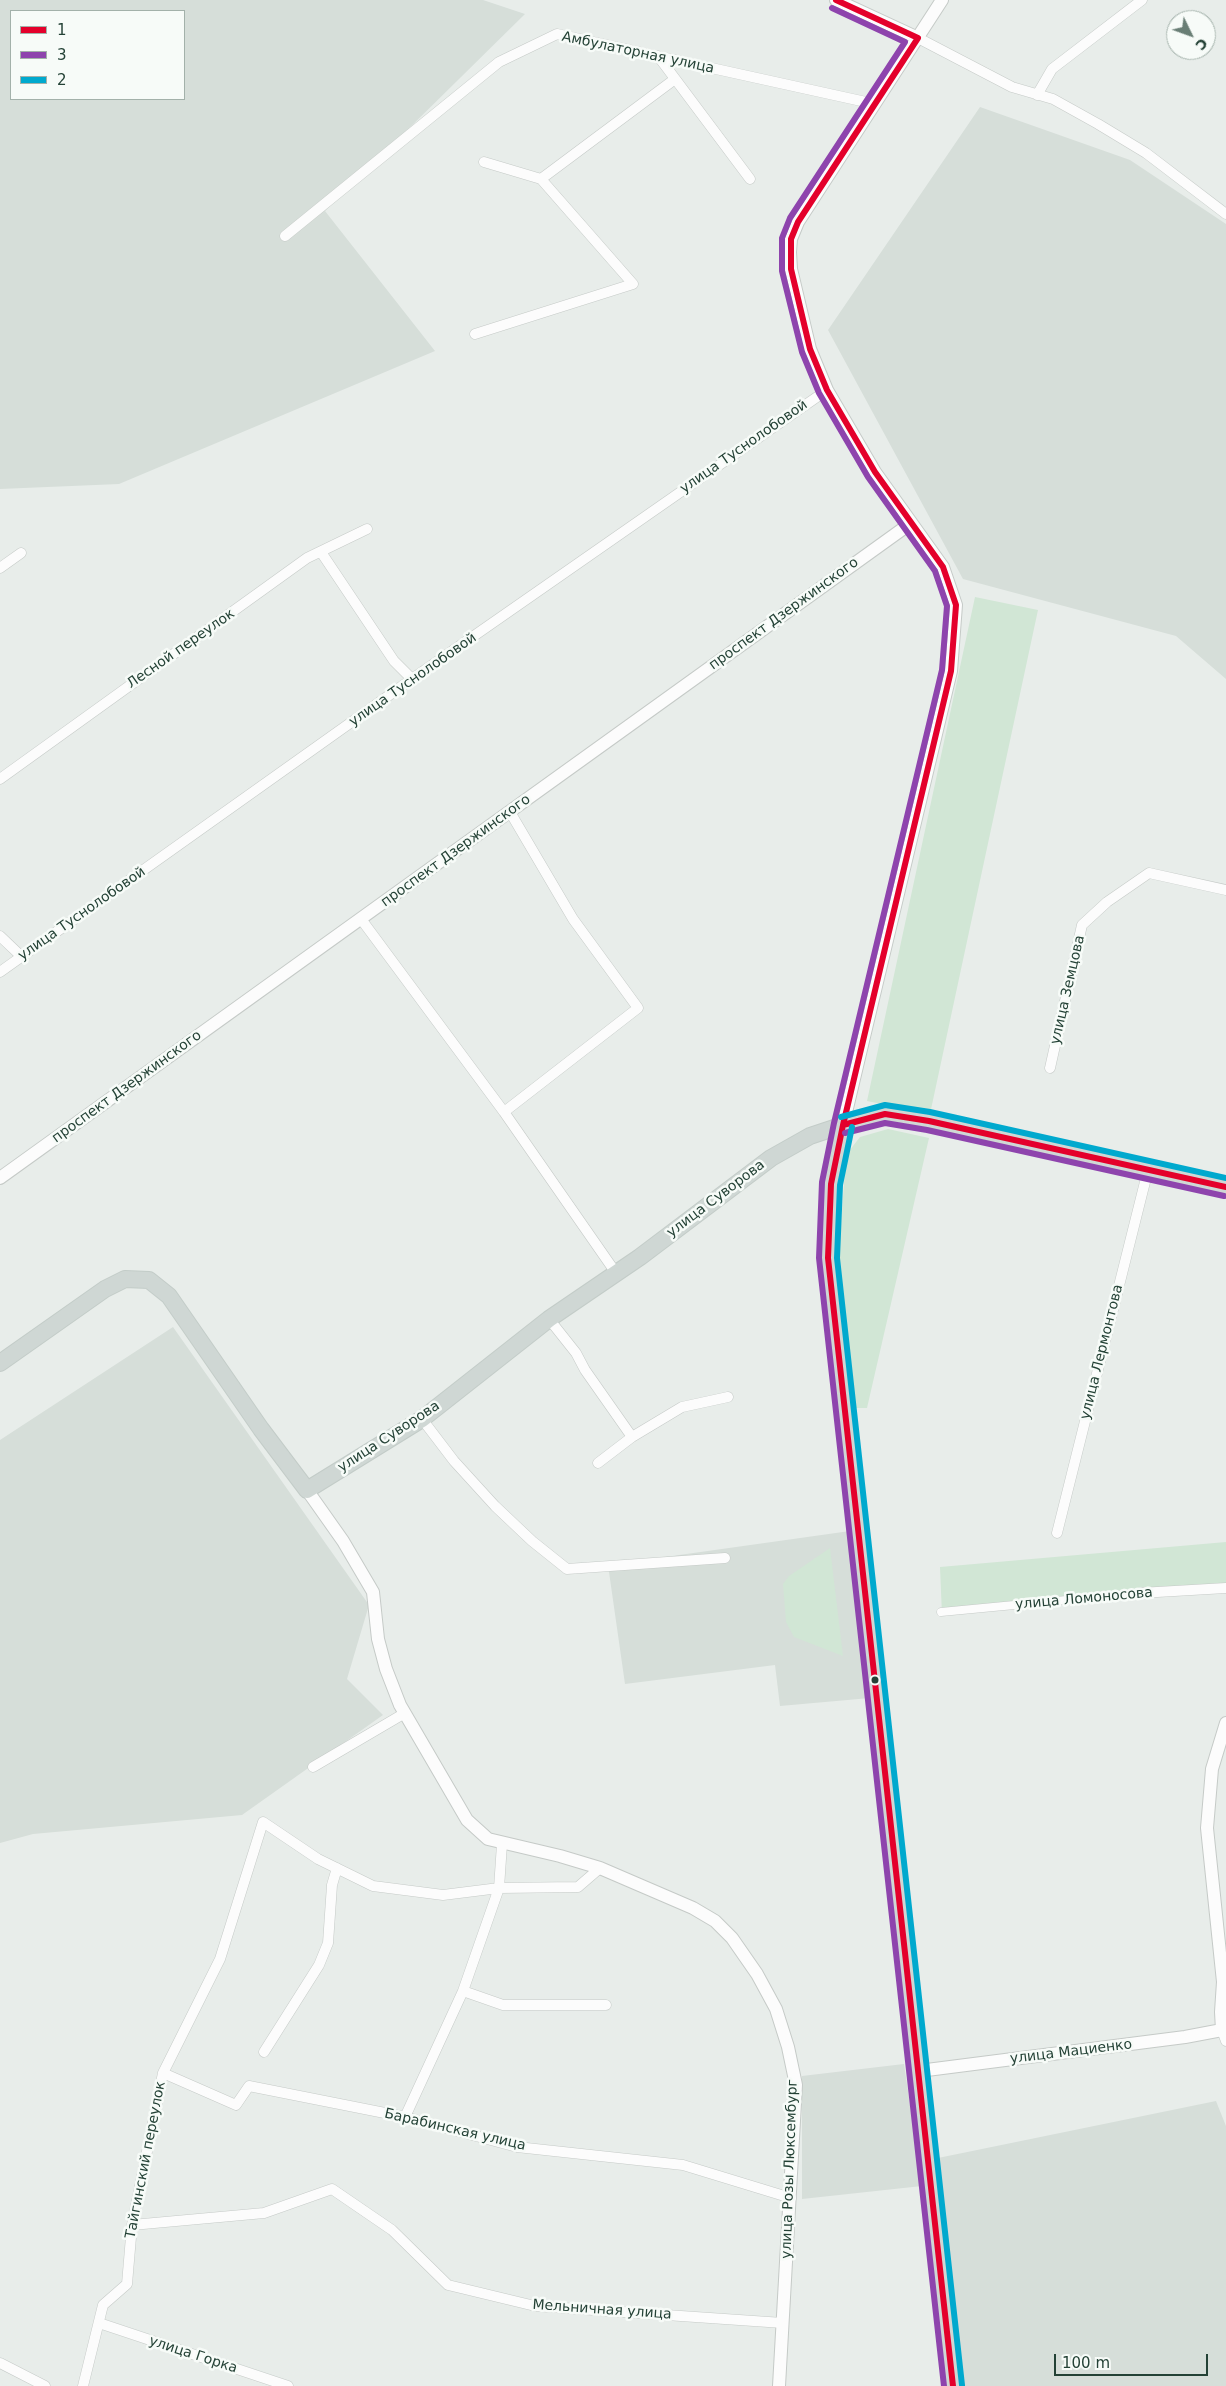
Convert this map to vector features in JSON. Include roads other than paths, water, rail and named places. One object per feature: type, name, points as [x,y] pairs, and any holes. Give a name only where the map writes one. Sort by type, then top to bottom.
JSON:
[{"type":"main road","name":"улица Суворова","points":[[308,1490],[422,1418],[549,1319],[616,1274],[771,1158],[810,1136],[884,1114],[929,1121],[1148,1170]]},
{"type":"main road","points":[[843,1125],[831,1184],[828,1258],[953,2386]]},
{"type":"main road","points":[[1148,1170],[1226,1187]]},
{"type":"main road","points":[[0,1363],[105,1289],[125,1279],[149,1280],[169,1296],[261,1429],[308,1490]]},
{"type":"street","points":[[836,0],[918,38],[1004,82],[1053,99],[1146,153],[1226,214]]},
{"type":"street","points":[[843,1125],[951,671],[956,605],[943,567],[856,443],[827,390],[810,349],[791,270],[791,239],[798,222],[942,0]]},
{"type":"street","points":[[1037,95],[1052,69],[1142,0]]},
{"type":"street","name":"Амбулаторная улица","points":[[285,236],[499,62],[557,34],[875,104]]},
{"type":"street","points":[[658,56],[750,179]]},
{"type":"street","points":[[540,179],[675,79]]},
{"type":"street","points":[[475,334],[633,284],[540,179],[484,162]]},
{"type":"street","name":"улица Туснолобовой","points":[[0,972],[412,680],[827,390]]},
{"type":"street","name":"проспект Дзержинского","points":[[0,1178],[911,523]]},
{"type":"street","name":"Лесной переулок","points":[[0,780],[307,558],[340,544],[348,536],[367,529]]},
{"type":"street","points":[[321,552],[394,660],[412,680]]},
{"type":"street","points":[[0,568],[21,553]]},
{"type":"street","points":[[504,1112],[638,1008],[573,919],[510,812]]},
{"type":"street","name":"улица Земцова","points":[[1050,1068],[1082,926],[1108,902],[1149,873],[1226,890]]},
{"type":"street","points":[[361,918],[504,1112],[616,1274]]},
{"type":"street","points":[[0,936],[22,957]]},
{"type":"street","name":"улица Лермонтова","points":[[1057,1534],[1148,1170]]},
{"type":"street","points":[[549,1319],[576,1353],[632,1437]]},
{"type":"street","points":[[598,1463],[632,1437],[682,1407],[728,1397]]},
{"type":"street","points":[[422,1418],[454,1461],[495,1506],[532,1541],[567,1569],[725,1558]]},
{"type":"street","name":"улица Розы Люксембург","points":[[308,1490],[343,1541],[373,1592],[378,1639],[386,1669],[405,1713],[467,1820],[488,1839],[502,1844],[560,1856],[600,1868],[693,1908],[715,1921],[732,1938],[757,1974],[776,2009],[788,2047],[796,2085],[791,2198],[778,2386]]},
{"type":"street","name":"улица Ломоносова","points":[[941,1612],[1140,1593],[1226,1588]]},
{"type":"street","points":[[312,1767],[405,1713]]},
{"type":"street","points":[[1224,2035],[1221,2012],[1224,1982],[1207,1828],[1212,1769],[1226,1722]]},
{"type":"street","name":"Тайгинский переулок","points":[[83,2386],[103,2305],[127,2284],[132,2225],[163,2073],[220,1960],[263,1822],[318,1859],[337,1868]]},
{"type":"street","points":[[405,2117],[463,1991],[499,1888],[502,1844]]},
{"type":"street","points":[[264,2052],[318,1965],[328,1943],[332,1885],[337,1868],[373,1886],[443,1895],[499,1888],[578,1887],[600,1868]]},
{"type":"street","points":[[463,1991],[503,2005],[606,2005]]},
{"type":"street","name":"улица Мациенко","points":[[919,2071],[1185,2037],[1224,2035]]},
{"type":"street","name":"Барабинская улица","points":[[163,2073],[236,2105],[248,2086],[405,2117],[517,2146],[683,2165],[791,2198]]},
{"type":"street","name":"Мельничная улица","points":[[132,2225],[264,2213],[332,2190],[392,2230],[448,2285],[535,2306],[783,2322]]},
{"type":"street","name":"улица Горка","points":[[99,2323],[288,2386]]},
{"type":"street","points":[[0,2363],[45,2386]]}]
